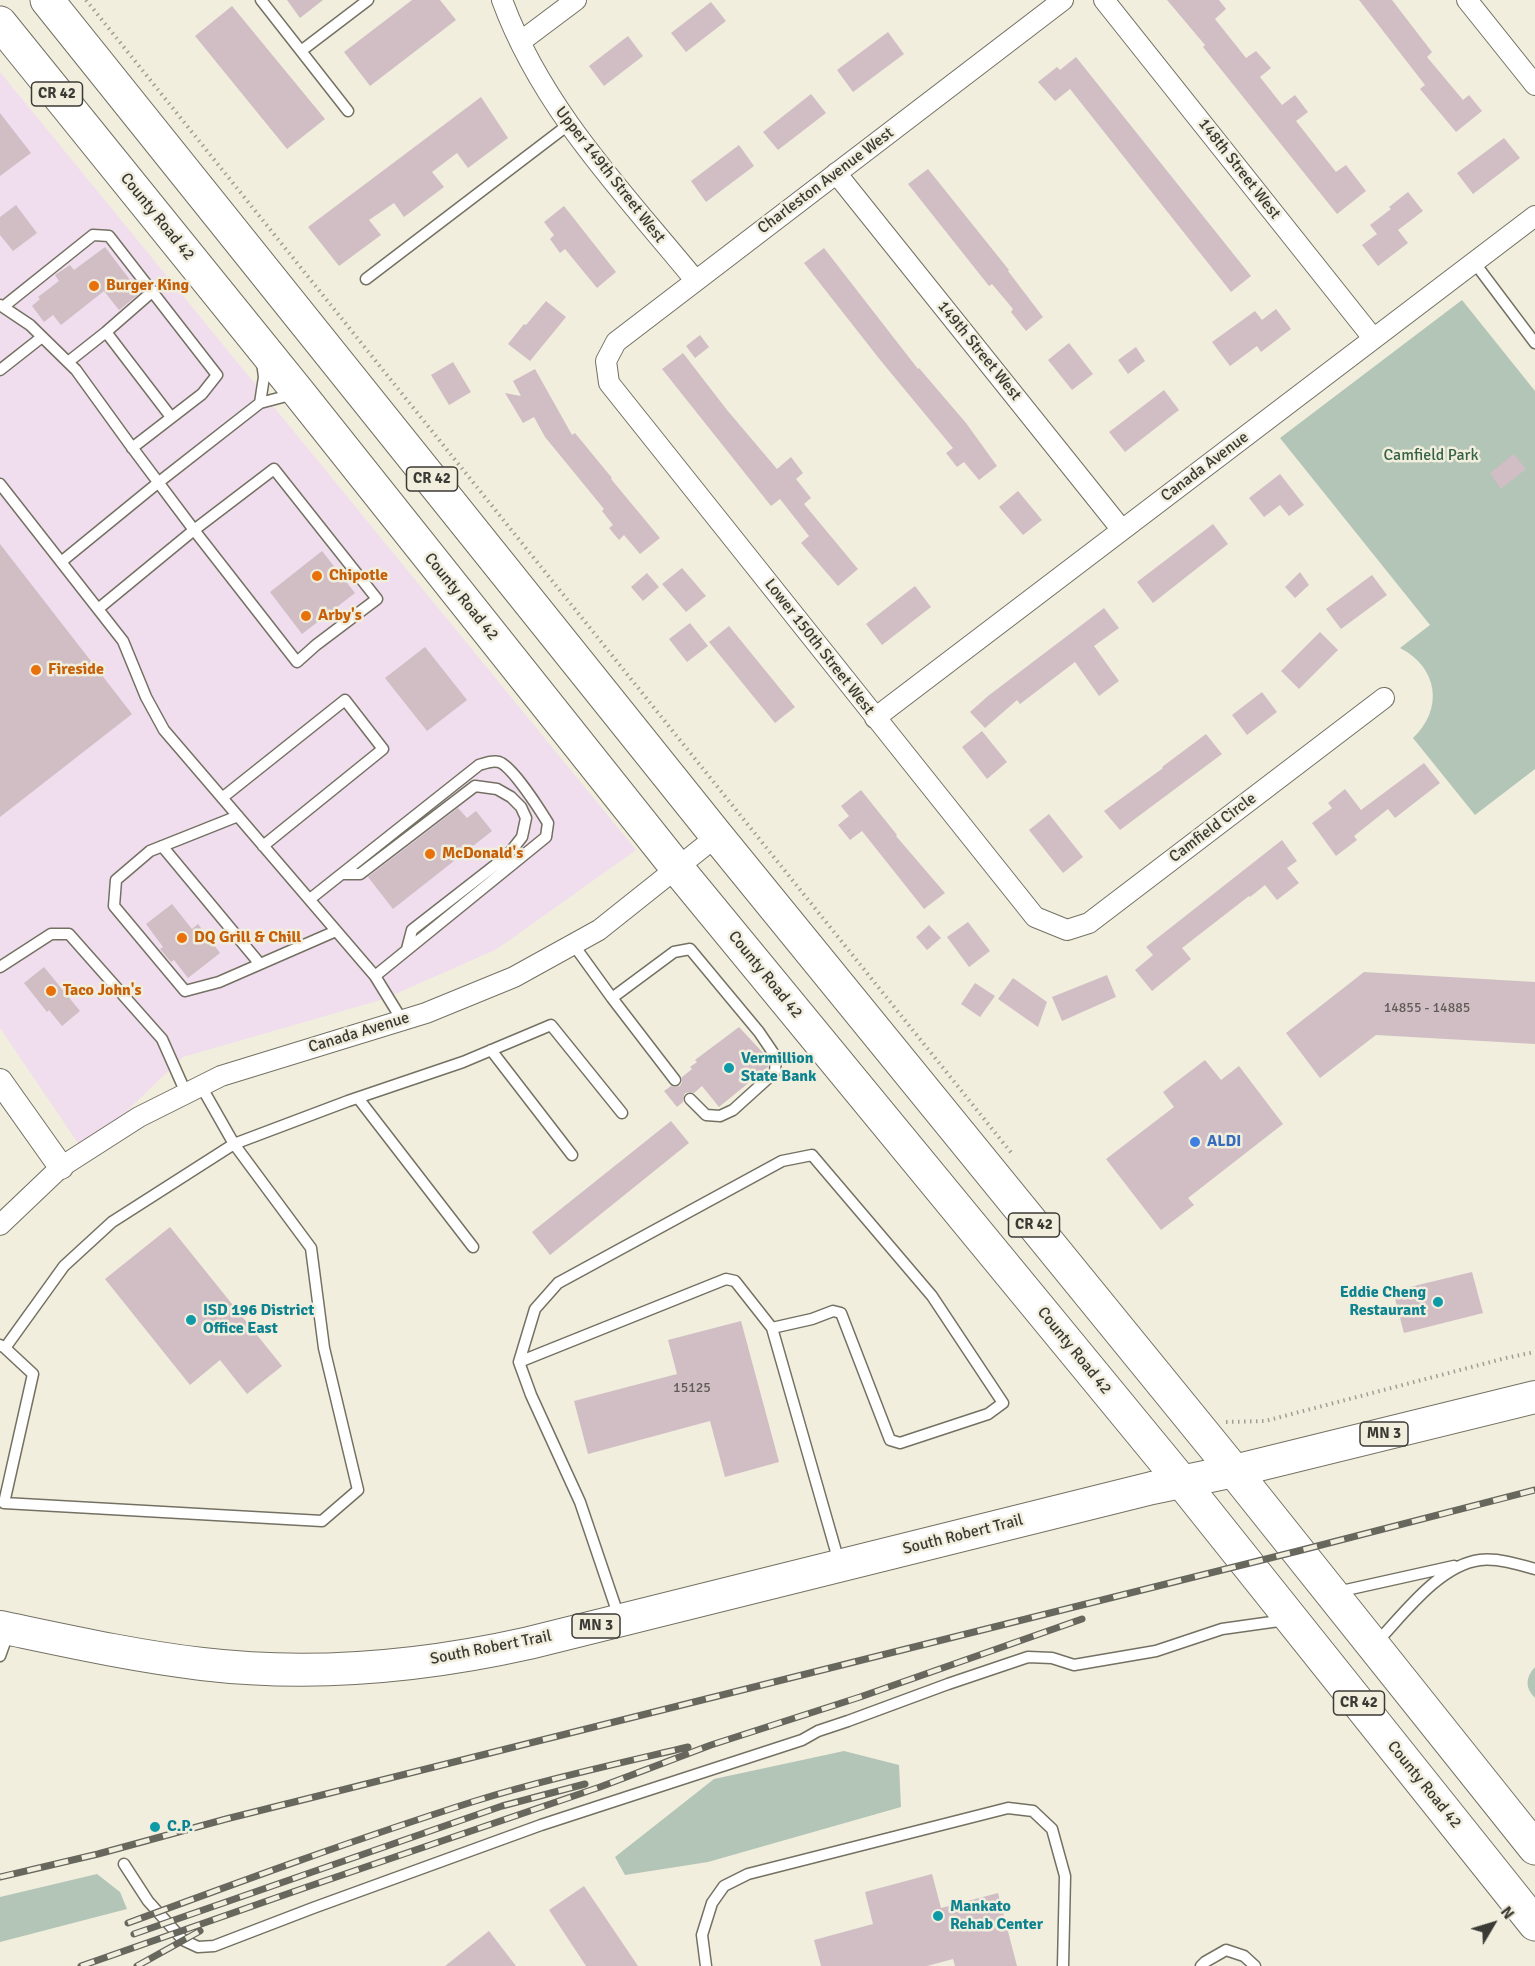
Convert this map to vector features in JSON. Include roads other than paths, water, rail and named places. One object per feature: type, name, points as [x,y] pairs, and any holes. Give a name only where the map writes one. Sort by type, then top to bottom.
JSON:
[{"type":"highway","name":"CR 42","points":[[47,0],[717,836],[1234,1471],[1535,1848]]},
{"type":"highway","name":"County Road 42","points":[[0,23],[299,393],[677,868],[1182,1482],[1535,1924]]},
{"type":"highway","points":[[299,393],[346,404],[369,417],[390,438],[568,660],[602,692]]},
{"type":"main road","name":"MN 3","points":[[1182,1482],[1535,1396]]},
{"type":"main road","name":"South Robert Trail","points":[[3,1637],[78,1644],[203,1664],[306,1670],[380,1666],[456,1657],[487,1652],[620,1620],[1182,1482]]},
{"type":"street","name":"Upper 149th Street West","points":[[502,0],[520,42],[545,90],[568,126],[695,280]]},
{"type":"street","points":[[520,42],[576,0]]},
{"type":"street","name":"Charleston Avenue West","points":[[608,374],[606,361],[616,342],[1063,0]]},
{"type":"street","name":"148th Street West","points":[[1104,0],[1373,338]]},
{"type":"street","points":[[1467,0],[1535,86]]},
{"type":"street","name":"149th Street West","points":[[836,173],[1122,530]]},
{"type":"street","name":"Canada Avenue","points":[[875,718],[1535,216]]},
{"type":"street","name":"Lower 150th Street West","points":[[608,374],[609,383],[1035,917]]},
{"type":"street","name":"Camfield Circle","points":[[1035,917],[1067,930],[1089,923],[1383,699]]},
{"type":"street","name":"Canada Avenue","points":[[0,1225],[61,1167],[139,1117],[221,1076],[426,1013],[514,977],[599,930],[717,836]]},
{"type":"street","points":[[0,1081],[61,1167]]},
{"type":"lane","points":[[261,0],[348,111]]},
{"type":"lane","points":[[301,51],[368,0]]},
{"type":"lane","points":[[366,279],[568,126]]},
{"type":"lane","points":[[98,609],[194,530],[274,469],[377,599],[297,662],[194,530],[132,448],[80,375],[30,325],[2,306],[93,235],[109,236],[217,375],[202,394],[132,448]]},
{"type":"lane","points":[[1474,262],[1535,343]]},
{"type":"lane","points":[[68,362],[153,291]]},
{"type":"lane","points":[[106,332],[171,417]]},
{"type":"lane","points":[[249,332],[263,363],[264,377],[260,403]]},
{"type":"lane","points":[[0,370],[42,337]]},
{"type":"lane","points":[[61,562],[260,403],[299,393]]},
{"type":"lane","points":[[0,484],[123,641],[146,698],[164,730],[375,976],[402,1020]]},
{"type":"lane","points":[[222,798],[345,700],[383,749],[263,846]]},
{"type":"lane","points":[[310,899],[479,765],[496,761],[504,765],[531,796],[548,823],[546,837],[375,976]]},
{"type":"lane","points":[[343,874],[360,874],[475,786],[497,789],[511,797],[521,807],[526,818],[522,837],[507,856],[412,930],[406,950]]},
{"type":"lane","points":[[238,816],[150,851],[116,880],[114,906],[185,991],[219,982],[336,931]]},
{"type":"lane","points":[[162,846],[260,964]]},
{"type":"lane","points":[[0,966],[51,934],[69,934],[162,1039],[193,1089],[234,1144],[311,1248],[324,1348],[358,1490],[322,1521],[4,1503],[33,1374],[3,1346],[64,1266],[112,1222],[234,1144],[464,1062],[551,1025],[622,1113]]},
{"type":"lane","points":[[573,944],[675,1080]]},
{"type":"lane","points":[[612,998],[674,952],[690,948],[759,1032],[776,1057],[775,1072],[727,1113],[720,1116],[705,1115],[690,1099]]},
{"type":"lane","points":[[491,1050],[572,1155]]},
{"type":"lane","points":[[358,1098],[473,1247]]},
{"type":"lane","points":[[620,1620],[580,1502],[531,1395],[519,1362],[534,1309],[558,1283],[782,1161],[812,1155],[932,1296],[1003,1403],[988,1414],[900,1443],[890,1440],[841,1314],[833,1311],[772,1328]]},
{"type":"lane","points":[[519,1362],[726,1280],[735,1281],[772,1328],[840,1565]]},
{"type":"lane","points":[[1331,1594],[1480,1560],[1535,1569]]},
{"type":"lane","points":[[1373,1646],[1426,1591],[1461,1565]]},
{"type":"lane","points":[[124,1864],[148,1901],[183,1940],[198,1947],[214,1946],[541,1825],[802,1740],[818,1731],[1028,1657],[1052,1658],[1074,1665],[1156,1651],[1222,1629],[1292,1619]]},
{"type":"lane","points":[[706,1966],[702,1935],[712,1903],[724,1886],[748,1874],[1008,1808],[1033,1811],[1052,1829],[1065,1876],[1064,1966]]},
{"type":"lane","points":[[1201,1966],[1226,1950],[1244,1956],[1255,1966]]},
{"type":"railway","points":[[0,1877],[1535,1490]]},
{"type":"railway","points":[[81,1966],[600,1787],[711,1745],[860,1697],[1082,1619]]},
{"type":"railway","points":[[128,1923],[342,1845],[472,1802],[553,1779],[688,1747]]},
{"type":"railway","points":[[134,1934],[502,1806],[585,1784]]},
{"type":"railway","points":[[137,1966],[200,1931]]},
{"type":"place","name":"Burger King","points":[[94,286]]},
{"type":"place","name":"Chipotle","points":[[317,576]]},
{"type":"place","name":"Arby's","points":[[306,616]]},
{"type":"place","name":"Fireside","points":[[36,670]]},
{"type":"place","name":"McDonald's","points":[[430,854]]},
{"type":"place","name":"DQ Grill & Chill","points":[[182,938]]},
{"type":"place","name":"Taco John's","points":[[51,991]]},
{"type":"place","name":"Vermillion State Bank","points":[[729,1068]]},
{"type":"place","name":"ALDI","points":[[1195,1142]]},
{"type":"place","name":"Eddie Cheng Restaurant","points":[[1438,1302]]},
{"type":"place","name":"ISD 196 District Office East","points":[[191,1320]]},
{"type":"place","name":"C.P.","points":[[155,1827]]},
{"type":"place","name":"Mankato Rehab Center","points":[[938,1916]]},
{"type":"park label","name":"Camfield Park","points":[[1431,456]]}]
